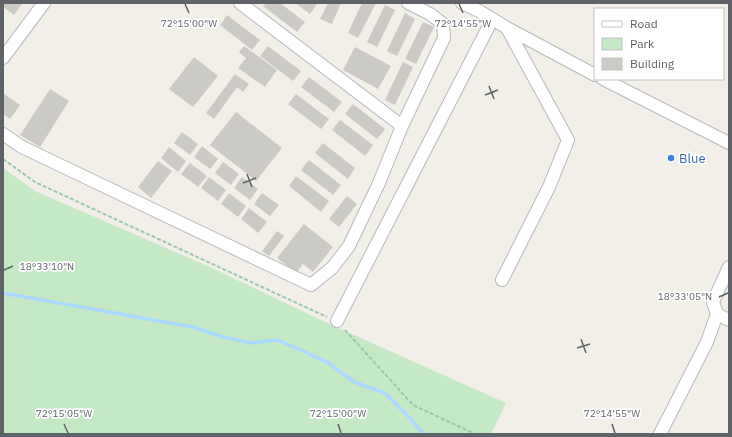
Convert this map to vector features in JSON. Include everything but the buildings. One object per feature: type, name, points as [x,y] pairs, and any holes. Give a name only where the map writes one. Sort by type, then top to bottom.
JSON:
[{"type":"lane","points":[[3,58],[44,3]]},
{"type":"lane","points":[[240,3],[402,126]]},
{"type":"lane","points":[[3,134],[22,147],[311,285],[332,268],[349,246],[402,126],[444,38],[443,24],[430,14],[408,3]]},
{"type":"lane","points":[[462,3],[483,8],[492,20],[594,74]]},
{"type":"lane","points":[[337,321],[492,20]]},
{"type":"lane","points":[[502,280],[549,187],[568,140],[507,28]]},
{"type":"lane","points":[[605,80],[729,143]]},
{"type":"lane","points":[[660,434],[707,342],[717,314],[713,302],[729,267]]},
{"type":"lane","points":[[717,314],[729,320]]},
{"type":"path","points":[[3,159],[35,182],[337,321],[413,405],[475,434]]},
{"type":"green space","points":[[3,168],[35,191],[212,268],[325,322],[506,403],[491,434],[3,434]]},
{"type":"waterway","points":[[3,293],[193,327],[220,336],[250,343],[278,340],[327,362],[354,382],[385,393],[424,434]]},
{"type":"place","name":"Blue","points":[[671,158]]}]
